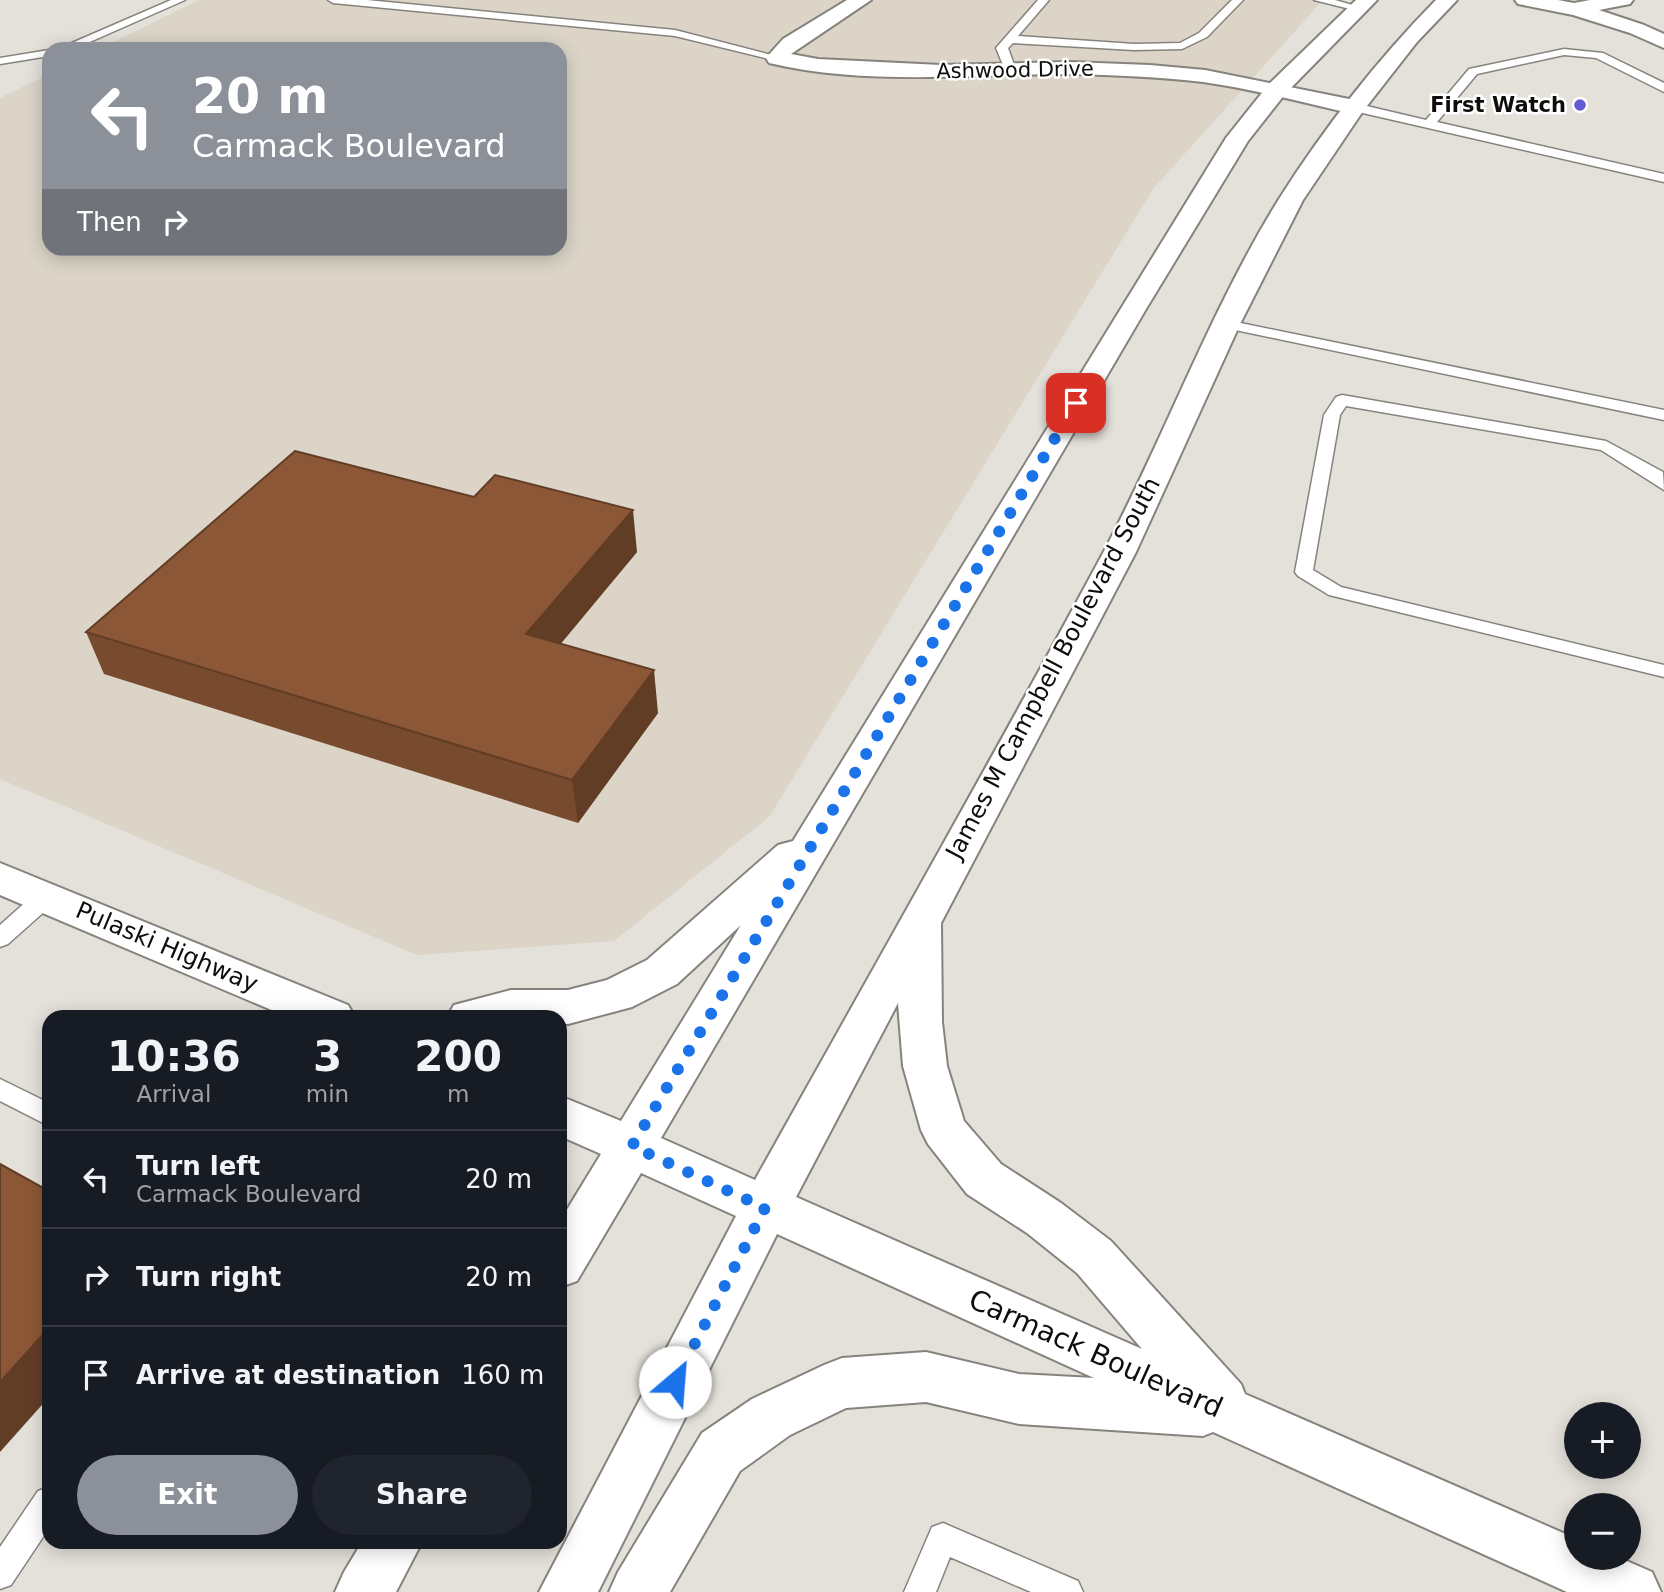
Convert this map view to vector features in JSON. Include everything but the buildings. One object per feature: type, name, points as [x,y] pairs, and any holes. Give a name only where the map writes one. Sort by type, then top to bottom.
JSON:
[{"type":"main road","points":[[777,58],[780,50],[794,40],[861,0]]},
{"type":"main road","name":"James M Campbell Boulevard South","points":[[568,1592],[765,1208],[920,917],[1120,552],[1226,324],[1291,200],[1354,107],[1410,38],[1447,0]]},
{"type":"main road","points":[[1525,0],[1574,9],[1637,29],[1664,42]]},
{"type":"main road","points":[[1574,9],[1623,0]]},
{"type":"main road","points":[[567,1253],[1132,309],[1238,138],[1277,89],[1363,4]]},
{"type":"main road","name":"Ashwood Drive","points":[[777,58],[818,65],[941,72],[1071,68],[1150,71],[1205,76],[1354,107]]},
{"type":"main road","points":[[498,1010],[511,1007],[568,1007],[617,995],[662,972],[825,825]]},
{"type":"main road","name":"Pulaski Highway","points":[[0,878],[316,1010]]},
{"type":"main road","points":[[920,917],[920,1022],[925,1066],[944,1130],[984,1179],[1044,1218],[1094,1257],[1230,1411]]},
{"type":"main road","name":"Carmack Boulevard","points":[[567,1118],[1632,1592]]},
{"type":"main road","points":[[638,1592],[721,1452],[771,1417],[842,1383],[926,1377],[1019,1399],[1230,1411]]},
{"type":"main road","points":[[364,1592],[390,1549]]},
{"type":"lane","points":[[81,42],[180,0]]},
{"type":"lane","points":[[334,0],[675,33],[777,58]]},
{"type":"lane","points":[[1010,70],[1002,48],[1044,0]]},
{"type":"lane","points":[[1010,39],[1135,47],[1182,46],[1203,35],[1238,0]]},
{"type":"lane","points":[[1319,0],[1363,4]]},
{"type":"lane","points":[[1429,124],[1473,71],[1563,52],[1600,55],[1664,88]]},
{"type":"lane","points":[[0,61],[42,53]]},
{"type":"lane","points":[[1354,107],[1664,178]]},
{"type":"lane","points":[[1226,324],[1664,415]]},
{"type":"lane","points":[[1664,485],[1657,476],[1606,446],[1342,400],[1332,415],[1304,572],[1335,591],[1664,671]]},
{"type":"lane","points":[[0,938],[46,897]]},
{"type":"lane","points":[[0,1089],[42,1111]]},
{"type":"lane","points":[[0,1574],[42,1512]]},
{"type":"lane","points":[[920,1592],[943,1538],[1067,1592]]},
{"type":"shaded area","points":[[199,0],[1323,0],[1153,189],[769,817],[614,941],[417,955],[0,779],[0,98],[42,77],[42,256],[567,256],[567,42],[113,42]]},
{"type":"place","name":"First Watch","points":[[1580,105]]},
{"type":"route","points":[[675,1382],[765,1208],[632,1146],[1076,403]]}]
